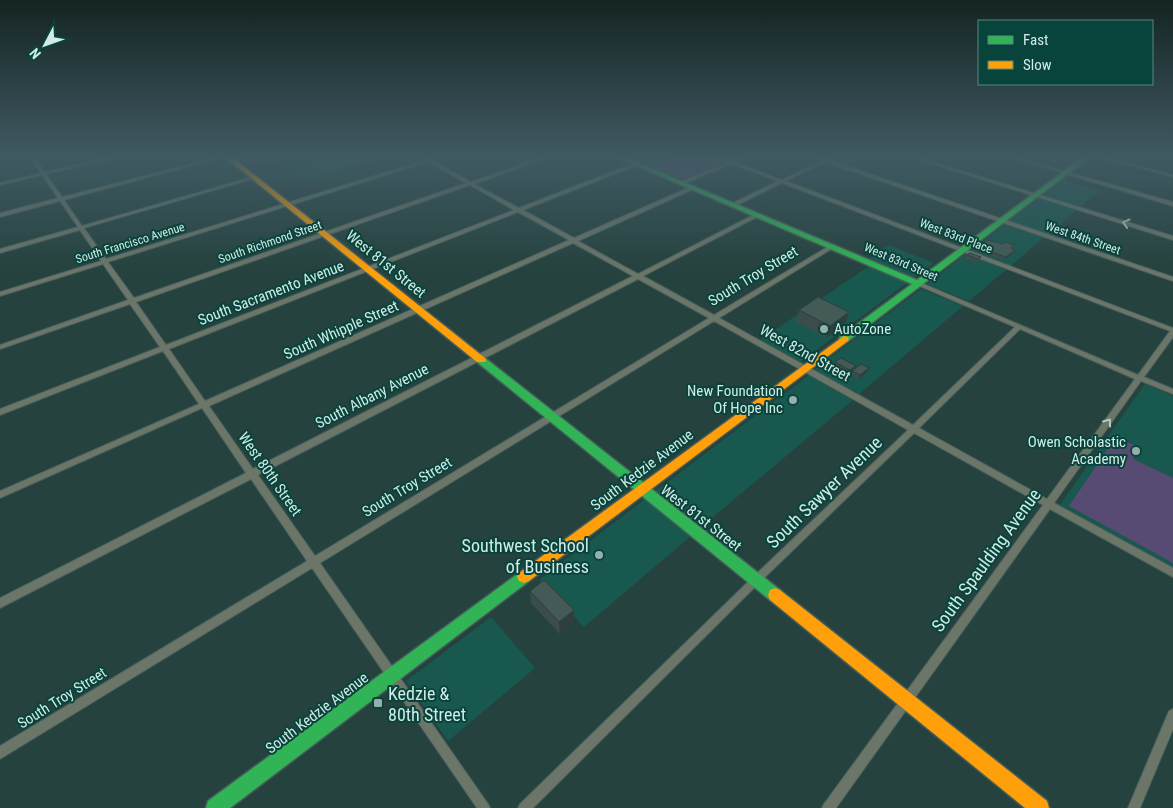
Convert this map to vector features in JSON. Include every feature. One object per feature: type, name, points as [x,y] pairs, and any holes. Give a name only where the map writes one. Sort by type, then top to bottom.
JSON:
[{"type":"street","name":"West 80th Street","points":[[59,195],[484,808]]},
{"type":"street","points":[[0,215],[78,195]]},
{"type":"street","points":[[0,251],[197,195]]},
{"type":"street","name":"West 81st Street","points":[[275,195],[641,490],[1040,808]]},
{"type":"street","name":"South Francisco Avenue","points":[[0,294],[315,195]]},
{"type":"street","name":"South Richmond Street","points":[[0,347],[437,195]]},
{"type":"street","name":"West 82nd Street","points":[[492,195],[1173,573]]},
{"type":"street","name":"South Sacramento Avenue","points":[[0,412],[558,195]]},
{"type":"street","name":"South Whipple Street","points":[[0,495],[574,240],[669,195]]},
{"type":"street","name":"West 83rd Street","points":[[708,195],[1173,392]]},
{"type":"street","points":[[733,205],[754,195]]},
{"type":"street","name":"West 83rd Place","points":[[818,195],[1173,331]]},
{"type":"street","name":"West 84th Street","points":[[927,195],[1173,279]]},
{"type":"street","points":[[1035,195],[1173,238]]},
{"type":"street","name":"South Kedzie Avenue","points":[[215,808],[1035,195]]},
{"type":"street","points":[[1142,195],[1173,204]]},
{"type":"street","name":"South Albany Avenue","points":[[0,603],[757,215]]},
{"type":"street","name":"South Troy Street","points":[[0,753],[830,247]]},
{"type":"street","name":"South Sawyer Avenue","points":[[524,808],[756,580],[1019,327]]},
{"type":"street","name":"South Spaulding Avenue","points":[[828,808],[1173,331]]},
{"type":"street","points":[[1134,808],[1173,715]]},
{"type":"shaded area","points":[[1044,195],[1095,195],[1080,207],[1042,196]]},
{"type":"shaded area","points":[[1040,198],[1077,210],[1048,235],[1008,221]]},
{"type":"shaded area","points":[[1006,224],[1044,237],[1011,266],[971,251]]},
{"type":"shaded area","points":[[889,245],[934,263],[913,278],[868,259]]},
{"type":"shaded area","points":[[966,254],[1007,269],[969,301],[927,284]]},
{"type":"shaded area","points":[[869,266],[907,283],[800,362],[760,340]]},
{"type":"shaded area","points":[[921,289],[963,306],[859,394],[814,370]]},
{"type":"shaded area","points":[[809,375],[853,400],[700,528],[654,492]]},
{"type":"shaded area","name":"Owen Scholastic Academy","points":[[1145,384],[1173,396],[1173,568],[1060,505]]},
{"type":"shaded area","name":"Owen Scholastic Academy","points":[[1116,437],[1140,448],[1133,459],[1173,478],[1173,563],[1069,506]]},
{"type":"shaded area","points":[[645,499],[691,536],[584,627],[539,580]]},
{"type":"shaded area","points":[[491,617],[535,668],[448,741],[406,681]]},
{"type":"building","points":[[988,240],[1003,244],[1006,242],[1014,245],[1011,248],[1015,250],[1006,257],[977,247]]},
{"type":"building","points":[[970,253],[981,257],[978,259],[967,255]]},
{"type":"building","points":[[818,297],[849,312],[830,326],[799,310]]},
{"type":"building","points":[[841,358],[856,366],[850,370],[835,362]]},
{"type":"building","points":[[861,364],[869,368],[860,375],[852,371]]},
{"type":"building","points":[[544,580],[574,610],[559,622],[530,591]]},
{"type":"traffic: fast","points":[[708,195],[917,283]]},
{"type":"traffic: fast","points":[[844,339],[1037,195]]},
{"type":"traffic: fast","points":[[481,360],[775,595]]},
{"type":"traffic: fast","points":[[215,808],[524,577]]},
{"type":"traffic: slow","points":[[275,195],[481,360]]},
{"type":"traffic: slow","points":[[524,577],[844,339]]},
{"type":"traffic: slow","points":[[775,595],[1040,808]]},
{"type":"place","name":"AutoZone","points":[[824,329]]},
{"type":"place","name":"New Foundation Of Hope Inc","points":[[793,400]]},
{"type":"place","name":"Owen Scholastic Academy","points":[[1136,451]]},
{"type":"place","name":"Southwest School of Business","points":[[599,555]]},
{"type":"place","name":"Kedzie & 80th Street","points":[[378,703]]}]
